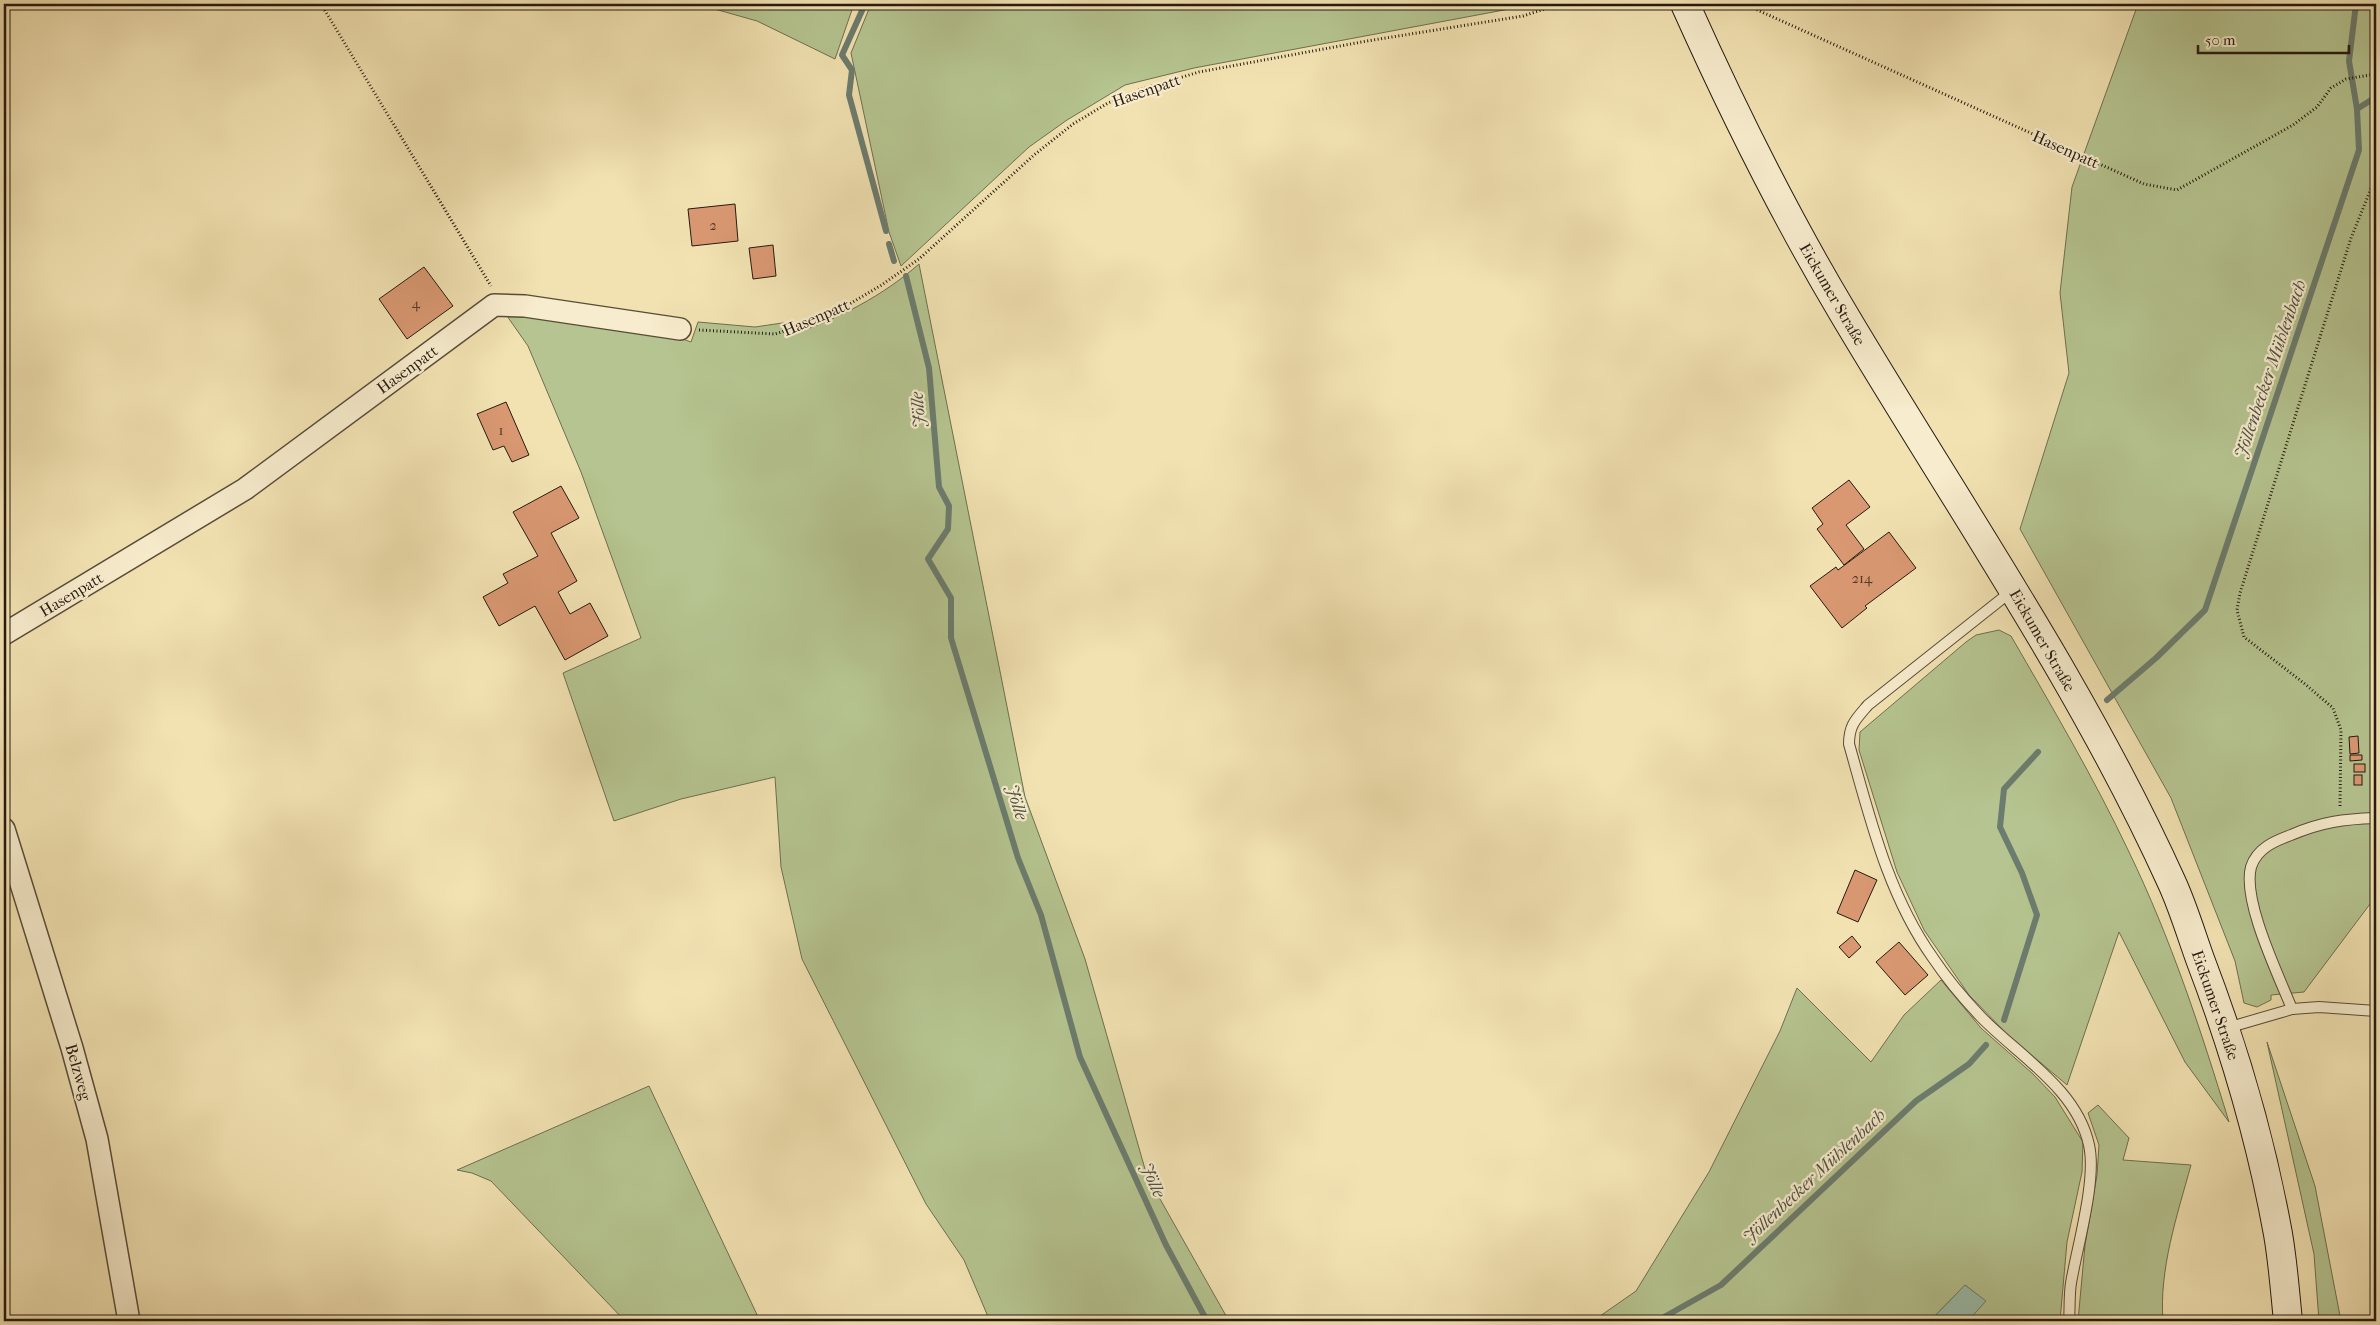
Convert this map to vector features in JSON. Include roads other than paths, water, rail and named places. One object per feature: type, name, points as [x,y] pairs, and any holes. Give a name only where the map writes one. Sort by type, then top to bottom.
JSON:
[{"type":"main road","name":"Eickumer Straße","points":[[1685,4],[1720,83],[1769,183],[1841,310],[2014,590],[2108,754],[2168,876],[2226,1028],[2256,1131],[2278,1235],[2288,1321]]},
{"type":"street","name":"Hasenpatt","points":[[4,634],[244,489],[494,306],[526,306],[680,329]]},
{"type":"street","name":"Belzweg","points":[[4,829],[72,1048],[97,1139],[129,1321]]},
{"type":"lane","points":[[2014,590],[1868,705],[1849,731],[1850,744],[1878,845],[1895,891],[1932,957],[1980,1016],[2061,1091],[2085,1129],[2090,1148],[2090,1176],[2085,1215],[2070,1286],[2069,1321]]},
{"type":"lane","points":[[2292,1009],[2256,917],[2251,890],[2251,867],[2260,852],[2268,844],[2312,826],[2340,819],[2376,818]]},
{"type":"lane","points":[[2226,1028],[2292,1009],[2319,1007],[2376,1011]]},
{"type":"waterway","name":"Jölle","points":[[865,4],[842,55],[852,70],[849,95],[886,231]]},
{"type":"waterway","name":"Jöllenbecker Mühlenbach","points":[[2107,700],[2156,658],[2205,610],[2359,150],[2357,109],[2349,61],[2356,4]]},
{"type":"waterway","points":[[2357,109],[2376,97]]},
{"type":"waterway","name":"Jölle","points":[[889,244],[894,261]]},
{"type":"waterway","name":"Jölle","points":[[906,276],[929,368],[939,487],[949,506],[948,529],[928,559],[951,598],[951,638],[1018,858],[1041,915],[1080,1057],[1166,1245],[1207,1321]]},
{"type":"waterway","name":"Jöllenbecker Mühlenbach","points":[[2004,1020],[2037,915],[2022,873],[2000,827],[2004,789],[2038,752]]},
{"type":"waterway","name":"Jöllenbecker Mühlenbach","points":[[1657,1321],[1721,1285],[1916,1101],[1969,1064],[1986,1045]]}]
